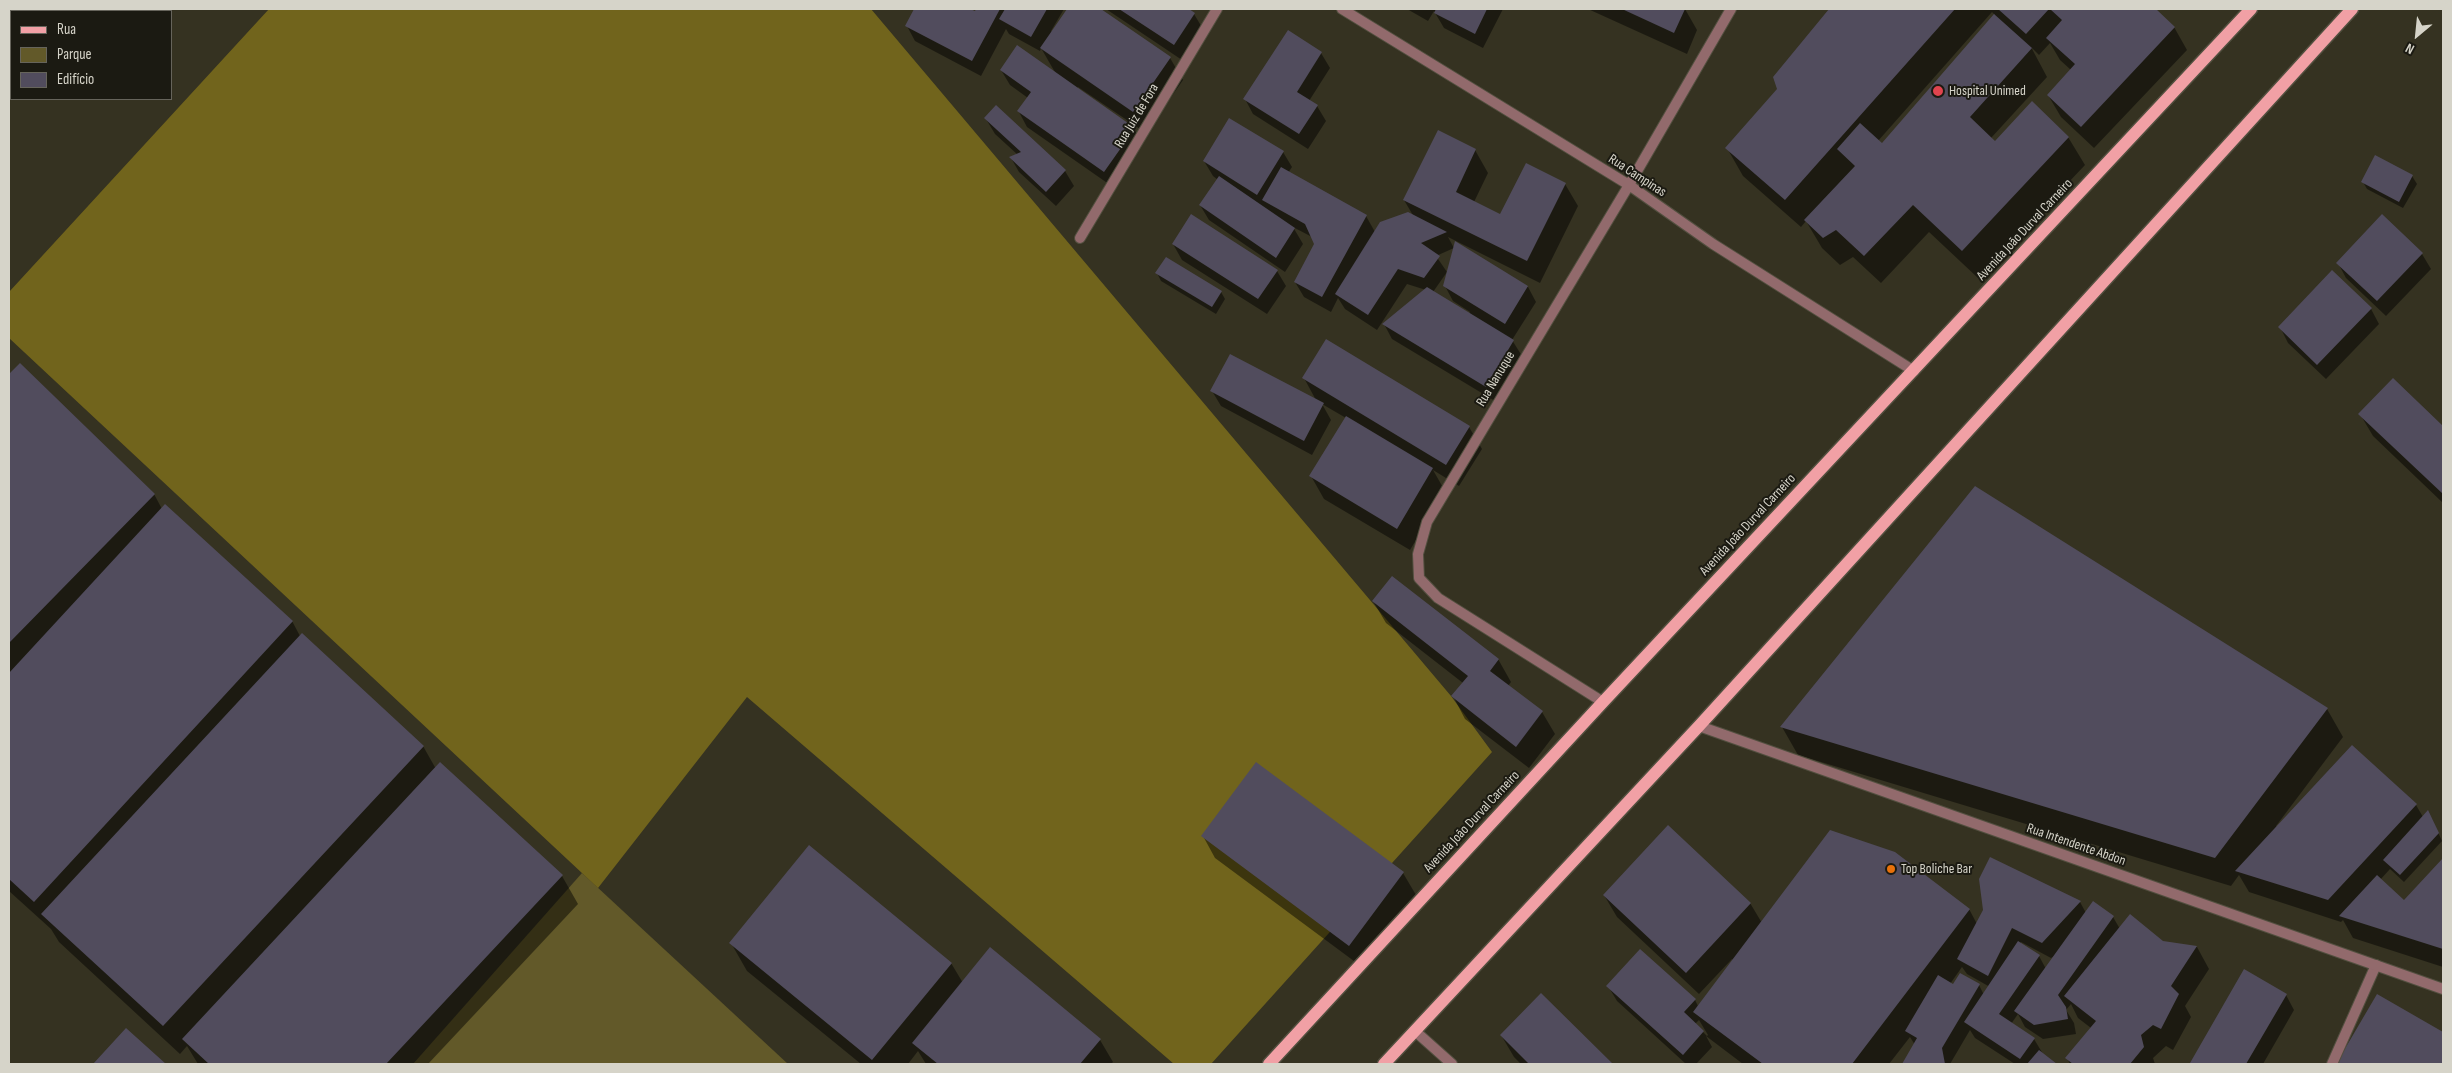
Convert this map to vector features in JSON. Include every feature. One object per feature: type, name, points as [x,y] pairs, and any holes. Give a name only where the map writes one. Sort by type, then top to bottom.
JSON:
[{"type":"main road","name":"Avenida João Durval Carneiro","points":[[1269,1064],[1603,702],[2251,9]]},
{"type":"main road","points":[[1384,1064],[1699,726],[2352,9]]},
{"type":"street","name":"Rua Juiz de Fora","points":[[1080,238],[1217,9]]},
{"type":"street","name":"Rua Campinas","points":[[1342,9],[1629,185],[1713,244],[1914,371]]},
{"type":"street","name":"Rua Nanuque","points":[[1603,702],[1438,598],[1419,578],[1418,554],[1427,522],[1629,185],[1731,9]]},
{"type":"street","name":"Rua Intendente Abdon","points":[[1699,726],[2443,989]]},
{"type":"street","points":[[2332,1064],[2376,966]]},
{"type":"street","points":[[1415,1031],[1452,1064]]},
{"type":"green space","points":[[582,873],[788,1064],[413,1064]]},
{"type":"shaded area","points":[[269,9],[871,9],[1451,696],[1492,752],[1211,1064],[1174,1064],[747,697],[598,888],[9,338],[9,292]]},
{"type":"building","points":[[914,9],[970,9],[975,11],[976,9],[1000,9],[972,61],[905,26]]},
{"type":"building","points":[[1005,9],[1047,9],[1031,37],[999,19]]},
{"type":"building","points":[[1067,9],[1101,9],[1171,57],[1133,112],[1040,48]]},
{"type":"building","points":[[1119,9],[1189,9],[1195,13],[1174,45]]},
{"type":"building","points":[[1436,9],[1487,9],[1475,34],[1434,13]]},
{"type":"building","points":[[1622,9],[1685,9],[1674,33]]},
{"type":"building","points":[[1829,9],[1955,9],[1785,200],[1725,148],[1777,89],[1773,77]]},
{"type":"building","points":[[1998,9],[2049,9],[2026,34]]},
{"type":"building","points":[[2050,9],[2156,9],[2175,27],[2081,127],[2047,95],[2075,64],[2046,38],[2062,20]]},
{"type":"building","points":[[1994,14],[2032,48],[1970,117],[1995,141],[2032,101],[2069,137],[1962,251],[1913,205],[1864,256],[1836,230],[1823,238],[1804,220],[1855,166],[1837,149],[1860,123],[1882,143]]},
{"type":"building","points":[[1288,30],[1322,52],[1297,92],[1318,105],[1299,134],[1243,99]]},
{"type":"building","points":[[1017,45],[1135,128],[1104,172],[1017,111],[1031,92],[1000,70]]},
{"type":"building","points":[[996,105],[1066,170],[1046,192],[1009,157],[1021,152],[984,118]]},
{"type":"building","points":[[1229,118],[1284,151],[1257,195],[1203,161]]},
{"type":"building","points":[[1438,130],[1476,149],[1456,192],[1500,214],[1526,163],[1566,183],[1527,261],[1403,200]]},
{"type":"building","points":[[2375,155],[2413,175],[2399,202],[2361,182]]},
{"type":"building","points":[[1281,167],[1367,215],[1322,297],[1294,282],[1314,244],[1305,224],[1262,200]]},
{"type":"building","points":[[1219,176],[1295,228],[1276,258],[1199,205]]},
{"type":"building","points":[[1408,212],[1447,232],[1421,243],[1440,256],[1424,278],[1398,269],[1368,315],[1335,294],[1380,222]]},
{"type":"building","points":[[1191,214],[1278,270],[1258,299],[1172,244]]},
{"type":"building","points":[[2382,214],[2423,253],[2377,301],[2336,263]]},
{"type":"building","points":[[1455,241],[1528,286],[1505,324],[1443,286]]},
{"type":"building","points":[[1166,257],[1222,291],[1212,307],[1155,273]]},
{"type":"building","points":[[2332,270],[2372,308],[2317,365],[2278,327]]},
{"type":"building","points":[[1427,287],[1514,340],[1486,387],[1382,324]]},
{"type":"building","points":[[1326,339],[1470,426],[1446,465],[1302,378]]},
{"type":"building","points":[[1230,354],[1324,403],[1304,441],[1210,391]]},
{"type":"building","points":[[20,363],[155,494],[9,643],[9,374]]},
{"type":"building","points":[[2393,378],[2443,426],[2443,494],[2358,414]]},
{"type":"building","points":[[1346,416],[1433,468],[1397,529],[1309,476]]},
{"type":"building","points":[[1975,486],[2328,708],[2215,858],[1780,727]]},
{"type":"building","points":[[165,504],[293,621],[34,902],[9,879],[9,673]]},
{"type":"building","points":[[1392,576],[1499,659],[1490,671],[1543,711],[1516,747],[1451,696],[1468,676],[1372,601]]},
{"type":"building","points":[[302,633],[424,746],[163,1026],[41,914]]},
{"type":"building","points":[[2352,745],[2417,804],[2328,900],[2235,871]]},
{"type":"building","points":[[440,762],[563,875],[386,1064],[209,1064],[182,1039]]},
{"type":"building","points":[[1256,762],[1404,872],[1349,946],[1201,836]]},
{"type":"building","points":[[2428,810],[2439,833],[2400,875],[2383,860]]},
{"type":"building","points":[[1668,825],[1751,903],[1686,973],[1603,895]]},
{"type":"building","points":[[1830,830],[1895,852],[1970,909],[1852,1064],[1763,1064],[1693,1012]]},
{"type":"building","points":[[809,845],[952,963],[872,1060],[729,943]]},
{"type":"building","points":[[1990,857],[2081,901],[2042,943],[2012,928],[1988,976],[1957,959],[1983,910],[1979,879]]},
{"type":"building","points":[[2443,858],[2443,949],[2339,916],[2377,875],[2404,900]]},
{"type":"building","points":[[2093,901],[2114,916],[2058,995],[2066,1007],[2068,1019],[2034,1025],[2014,1011]]},
{"type":"building","points":[[2130,914],[2163,941],[2197,946],[2171,986],[2179,994],[2161,1029],[2153,1025],[2141,1035],[2144,1047],[2130,1064],[2073,1064],[2065,1058],[2096,1021],[2064,996]]},
{"type":"building","points":[[2018,941],[2040,955],[1999,1014],[2035,1038],[2020,1059],[1964,1022]]},
{"type":"building","points":[[990,947],[1101,1039],[1080,1064],[938,1064],[912,1043]]},
{"type":"building","points":[[1640,949],[1696,999],[1684,1012],[1704,1031],[1683,1055],[1606,986]]},
{"type":"building","points":[[2244,969],[2287,994],[2246,1064],[2190,1063]]},
{"type":"building","points":[[1960,973],[1980,984],[1942,1048],[1945,1064],[1902,1064],[1917,1038],[1905,1031],[1938,975],[1953,984]]},
{"type":"building","points":[[1541,993],[1613,1064],[1529,1064],[1500,1035]]},
{"type":"building","points":[[2377,994],[2443,1032],[2443,1064],[2336,1064]]},
{"type":"building","points":[[126,1028],[166,1064],[93,1064]]},
{"type":"building","points":[[2039,1050],[2057,1064],[2027,1064]]},
{"type":"place","name":"Hospital Unimed","points":[[1938,91]]},
{"type":"place","name":"Top Boliche Bar","points":[[1891,869]]}]
